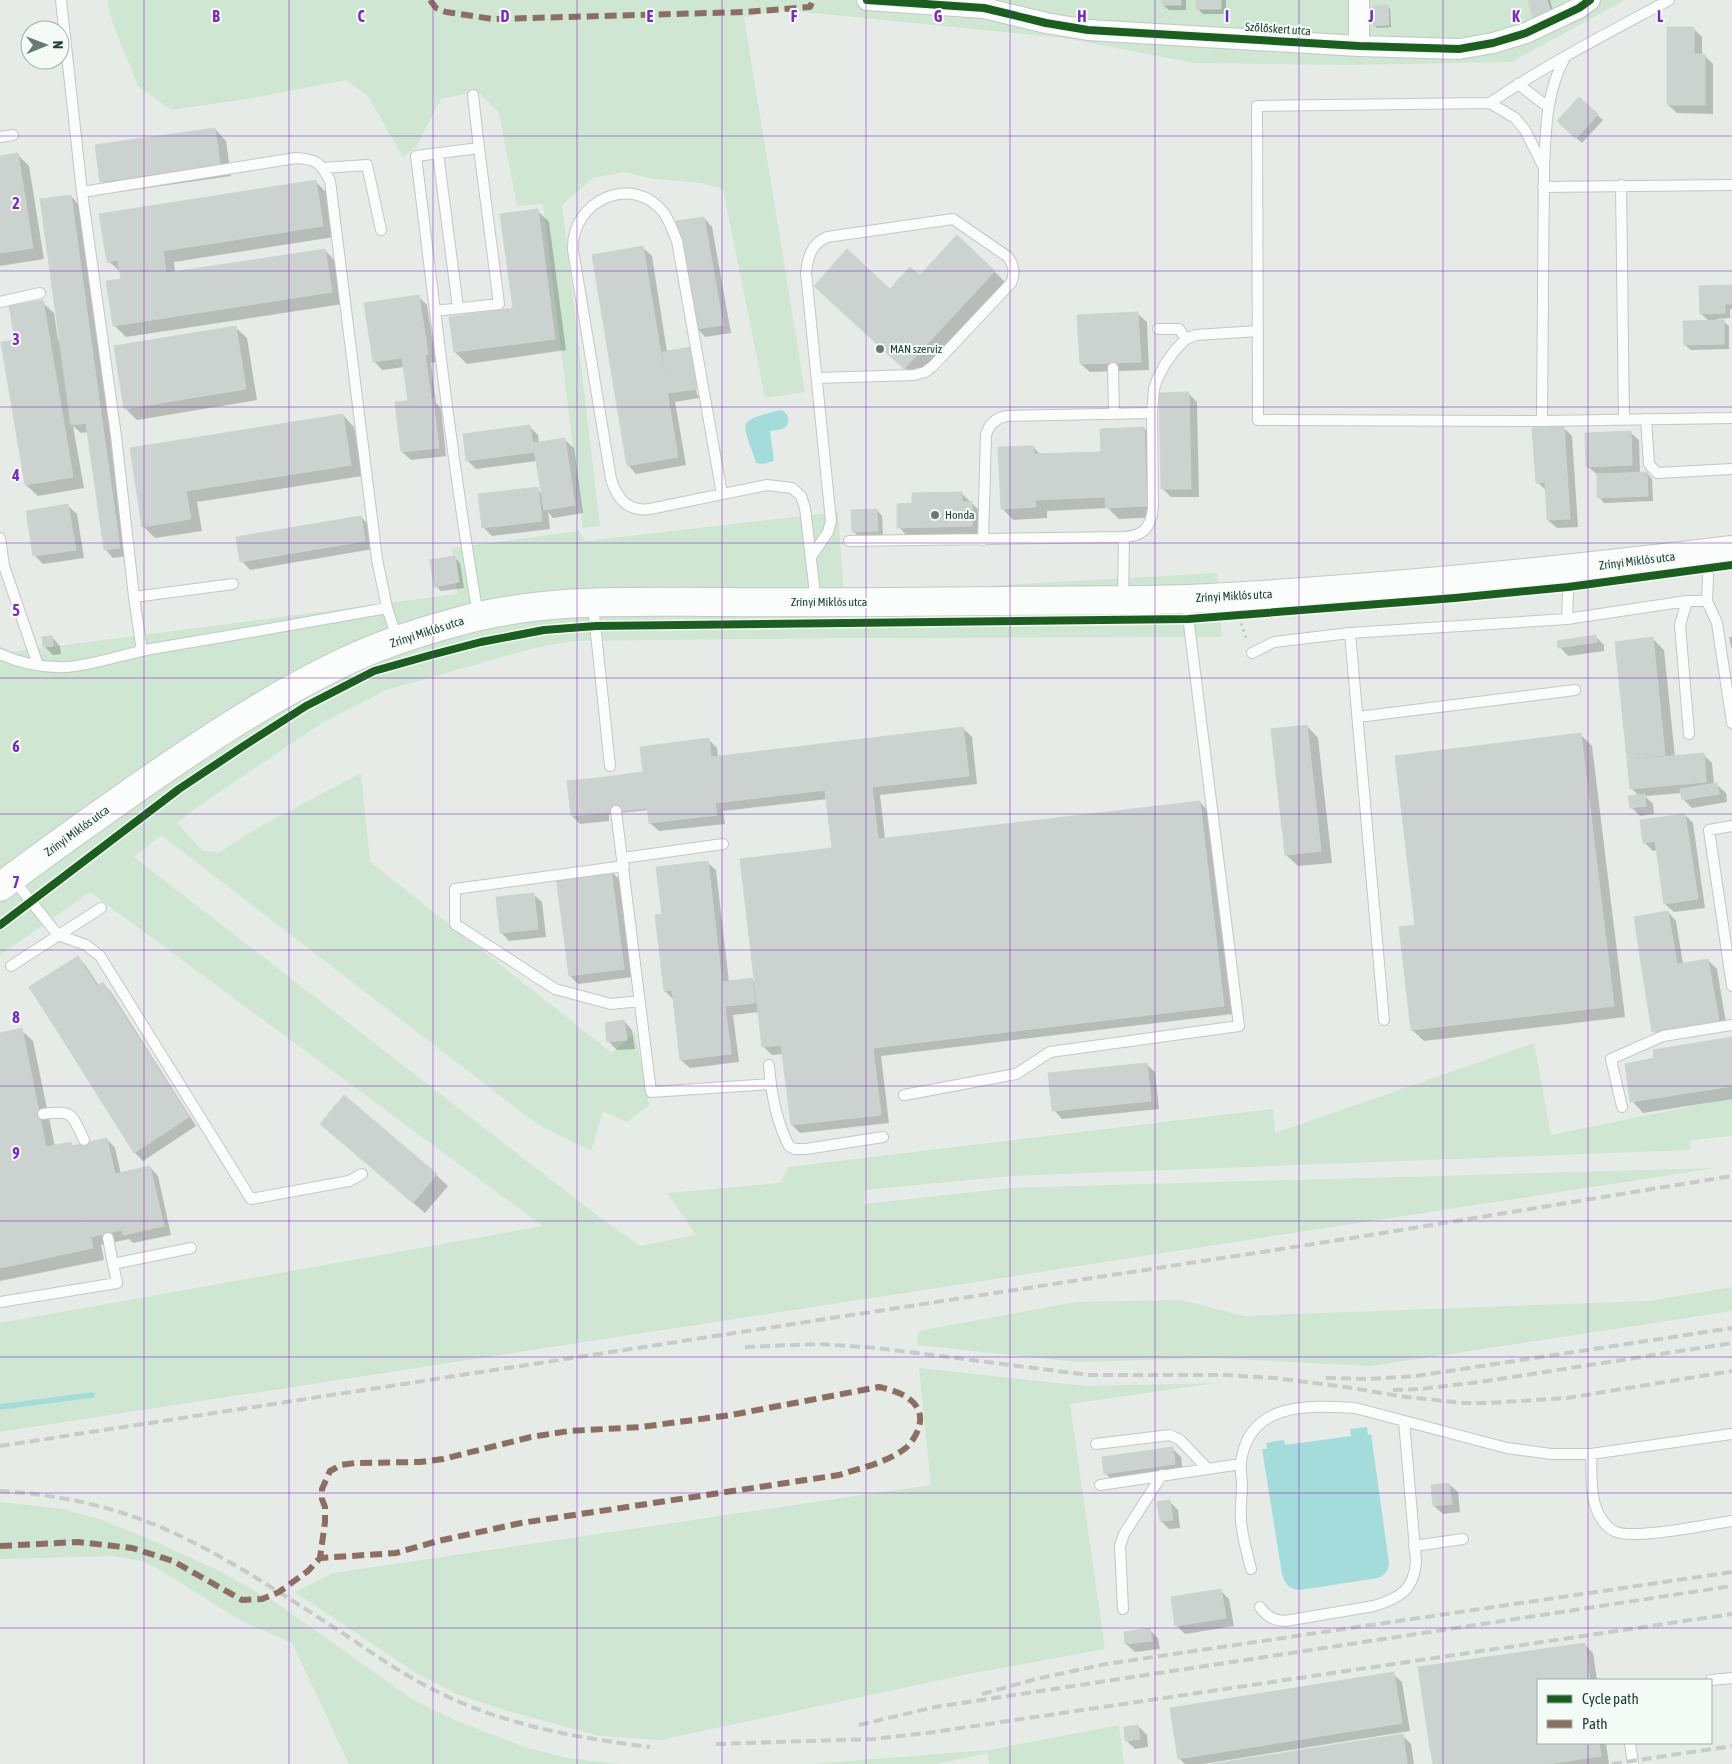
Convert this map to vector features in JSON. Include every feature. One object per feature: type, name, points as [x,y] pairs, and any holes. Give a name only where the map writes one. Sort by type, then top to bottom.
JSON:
[{"type":"main road","name":"Zrínyi Miklós utca","points":[[6,882],[168,767],[244,717],[322,673],[398,641],[478,616],[511,609],[561,604],[641,602],[816,603],[1186,599],[1372,588],[1721,551]]},
{"type":"street","name":"Szőlőskert utca","points":[[867,0],[984,8],[1046,23],[1088,30],[1359,46],[1459,49],[1493,43],[1526,33],[1552,22],[1590,0]]},
{"type":"street","points":[[1359,0],[1359,46]]},
{"type":"lane","points":[[61,0],[82,192],[116,436],[142,651]]},
{"type":"lane","points":[[1490,103],[1565,56],[1669,0]]},
{"type":"lane","points":[[1542,420],[1544,168],[1548,107],[1557,72],[1565,56]]},
{"type":"lane","points":[[1518,84],[1548,107]]},
{"type":"lane","points":[[435,311],[499,304],[473,95]]},
{"type":"lane","points":[[1544,168],[1525,130],[1515,118],[1490,103],[1258,106],[1258,420],[1732,418]]},
{"type":"lane","points":[[0,137],[13,135]]},
{"type":"lane","points":[[478,616],[466,548],[416,156],[479,148]]},
{"type":"lane","points":[[438,153],[458,308]]},
{"type":"lane","points":[[82,192],[296,158],[311,158],[323,168],[330,181],[377,559],[387,608],[398,641]]},
{"type":"lane","points":[[323,168],[366,165],[381,230]]},
{"type":"lane","points":[[1621,185],[1624,419]]},
{"type":"lane","points":[[1543,187],[1732,185]]},
{"type":"lane","points":[[722,494],[673,231],[664,213],[644,198],[618,194],[600,199],[588,211],[575,229],[573,250],[614,491],[624,502],[639,510],[722,494],[767,485],[786,486],[797,491],[805,508],[816,603]]},
{"type":"lane","points":[[811,557],[828,532],[831,521],[806,273],[808,258],[818,241],[827,237],[953,220],[1008,257],[1012,263],[1013,278],[1011,284],[933,366],[925,372],[914,376],[817,378]]},
{"type":"lane","points":[[0,302],[40,293]]},
{"type":"lane","points":[[1158,329],[1178,329],[1186,339]]},
{"type":"lane","points":[[849,541],[1124,537],[1135,536],[1143,532],[1148,527],[1152,517],[1152,414],[1154,389],[1156,380],[1165,364],[1186,339],[1196,335],[1258,331]]},
{"type":"lane","points":[[1113,368],[1114,414]]},
{"type":"lane","points":[[983,540],[986,434],[988,428],[999,417],[1152,414]]},
{"type":"lane","points":[[1646,419],[1649,464],[1656,472],[1732,469]]},
{"type":"lane","points":[[1123,600],[1124,537]]},
{"type":"lane","points":[[0,538],[4,566],[38,665]]},
{"type":"lane","points":[[1721,551],[1707,601],[1717,624],[1730,690],[1732,723]]},
{"type":"lane","points":[[1567,619],[1570,568]]},
{"type":"lane","points":[[134,597],[233,584]]},
{"type":"lane","points":[[904,1095],[1016,1074],[1050,1052],[1239,1026],[1186,599]]},
{"type":"lane","points":[[1252,653],[1274,642],[1350,633],[1567,619],[1687,601],[1707,601]]},
{"type":"lane","points":[[1687,601],[1680,625],[1689,734]]},
{"type":"lane","points":[[592,604],[610,766]]},
{"type":"lane","points":[[0,654],[13,660],[38,665],[65,667],[91,664],[142,651],[387,608]]},
{"type":"lane","points":[[1350,633],[1384,1020]]},
{"type":"lane","points":[[1358,717],[1574,690]]},
{"type":"lane","points":[[616,811],[651,1092],[770,1084]]},
{"type":"lane","points":[[1732,826],[1709,830],[1732,986]]},
{"type":"lane","points":[[640,1001],[611,1004],[555,989],[456,924],[455,889],[723,844]]},
{"type":"lane","points":[[6,882],[58,936],[86,945],[100,956],[251,1199],[349,1182],[362,1174]]},
{"type":"lane","points":[[11,966],[101,908]]},
{"type":"lane","points":[[1622,1108],[1611,1059],[1663,1036],[1732,1026]]},
{"type":"lane","points":[[769,1065],[770,1084],[779,1126],[788,1146],[795,1149],[806,1149],[883,1137]]},
{"type":"lane","points":[[43,1114],[68,1113],[76,1122],[84,1140]]},
{"type":"lane","points":[[0,1302],[117,1283],[108,1238]]},
{"type":"lane","points":[[113,1264],[191,1248]]},
{"type":"lane","points":[[1251,1569],[1241,1522],[1241,1464],[1244,1449],[1256,1427],[1274,1414],[1287,1410],[1331,1406],[1355,1408],[1507,1448],[1542,1454],[1592,1454],[1732,1434]]},
{"type":"lane","points":[[1260,1607],[1266,1616],[1275,1620],[1285,1620],[1374,1606],[1388,1602],[1406,1590],[1412,1583],[1415,1573],[1414,1546],[1404,1421]]},
{"type":"lane","points":[[1096,1444],[1170,1435],[1180,1440],[1207,1468]]},
{"type":"lane","points":[[1592,1454],[1592,1495],[1596,1508],[1607,1527],[1615,1532],[1644,1534],[1732,1521]]},
{"type":"lane","points":[[1100,1485],[1241,1464]]},
{"type":"lane","points":[[1122,1609],[1120,1546],[1124,1534],[1162,1475]]},
{"type":"lane","points":[[1414,1546],[1463,1539]]},
{"type":"lane","points":[[1712,1680],[1732,1678]]},
{"type":"lane","points":[[1630,1744],[1633,1764]]},
{"type":"path","points":[[1248,615],[1235,616],[1252,653]]},
{"type":"green space","points":[[107,0],[1625,0],[1511,62],[1347,65],[1194,63],[1064,38],[784,10],[744,17],[805,392],[765,398],[723,189],[702,183],[654,179],[624,172],[593,178],[562,205],[600,526],[583,528],[543,204],[517,206],[499,113],[477,91],[441,99],[416,147],[403,157],[368,96],[346,80],[253,98],[171,110],[138,86],[113,24]]},
{"type":"green space","points":[[838,512],[844,594],[1217,573],[1222,637],[573,641],[534,648],[386,690],[322,723],[200,805],[177,823],[203,851],[220,852],[259,827],[361,773],[370,862],[612,1053],[635,1032],[649,1105],[627,1122],[603,1111],[591,1151],[537,1124],[161,835],[134,857],[599,1217],[640,1246],[696,1235],[667,1193],[780,1183],[789,1167],[1273,1109],[1275,1133],[1534,1043],[1551,1135],[1732,1098],[1732,1136],[1691,1140],[1690,1150],[1010,1176],[865,1190],[864,1204],[1010,1188],[1716,1168],[0,1432],[0,1323],[543,1226],[90,892],[0,955],[0,646],[11,652],[457,594],[452,548],[579,531],[585,541]]},
{"type":"green space","points":[[1732,1287],[1732,1311],[1371,1366],[1213,1358],[1077,1362],[917,1345],[919,1331],[1076,1302],[1181,1300],[1244,1316],[1648,1301]]},
{"type":"green space","points":[[919,1368],[1086,1386],[1216,1383],[1070,1404],[1105,1649],[968,1674],[660,1740],[600,1736],[504,1710],[457,1694],[416,1673],[295,1592],[333,1573],[931,1485]]},
{"type":"green space","points":[[0,1502],[64,1509],[102,1520],[219,1571],[275,1602],[413,1700],[459,1722],[525,1747],[567,1758],[620,1764],[349,1764],[292,1643],[240,1620],[160,1570],[142,1561],[114,1556],[0,1559]]},
{"type":"green space","points":[[1119,1725],[1124,1764],[989,1764],[988,1753],[937,1764],[811,1764],[989,1750]]},
{"type":"water","points":[[781,410],[786,414],[788,422],[782,429],[770,431],[774,461],[763,464],[756,463],[746,432],[748,421],[755,417]]},
{"type":"water","points":[[1367,1427],[1368,1435],[1371,1434],[1389,1563],[1387,1570],[1385,1574],[1378,1578],[1300,1590],[1290,1587],[1282,1574],[1262,1449],[1267,1449],[1266,1443],[1284,1440],[1285,1445],[1351,1436],[1350,1429]]},
{"type":"building","points":[[1162,0],[1181,0],[1181,5],[1162,5]]},
{"type":"building","points":[[1196,0],[1221,0],[1221,9],[1196,9]]},
{"type":"building","points":[[1528,0],[1547,0],[1551,13],[1533,18]]},
{"type":"building","points":[[1388,5],[1389,25],[1373,26],[1373,6]]},
{"type":"building","points":[[1667,27],[1694,27],[1694,54],[1705,54],[1705,105],[1667,105]]},
{"type":"building","points":[[1579,97],[1598,114],[1576,139],[1557,121]]},
{"type":"building","points":[[215,128],[220,164],[100,182],[95,145]]},
{"type":"building","points":[[18,153],[33,248],[0,253],[0,156]]},
{"type":"building","points":[[316,180],[323,226],[163,251],[166,273],[325,249],[332,292],[113,326],[106,281],[121,279],[118,260],[107,262],[99,214]]},
{"type":"building","points":[[71,195],[102,421],[71,425],[40,199]]},
{"type":"building","points":[[538,209],[555,339],[454,352],[449,317],[513,308],[500,214]]},
{"type":"building","points":[[704,217],[723,325],[696,329],[676,221]]},
{"type":"building","points":[[957,235],[995,271],[904,369],[814,286],[847,249],[890,289],[910,267],[920,275]]},
{"type":"building","points":[[643,246],[678,457],[627,466],[592,255]]},
{"type":"building","points":[[1732,285],[1732,304],[1725,304],[1725,313],[1700,314],[1699,286]]},
{"type":"building","points":[[419,295],[428,354],[373,362],[364,303]]},
{"type":"building","points":[[43,300],[73,477],[25,485],[1,342],[15,340],[9,306]]},
{"type":"building","points":[[1138,312],[1141,362],[1080,364],[1077,315]]},
{"type":"building","points":[[1724,320],[1724,344],[1684,345],[1683,321]]},
{"type":"building","points":[[236,326],[246,389],[124,409],[114,346]]},
{"type":"building","points":[[691,347],[697,389],[668,393],[662,352]]},
{"type":"building","points":[[425,355],[431,397],[408,400],[402,358]]},
{"type":"building","points":[[1189,392],[1191,489],[1161,489],[1159,393]]},
{"type":"building","points":[[433,398],[439,448],[401,452],[395,402]]},
{"type":"building","points":[[343,414],[351,465],[186,491],[191,519],[142,527],[130,448]]},
{"type":"building","points":[[102,421],[120,548],[104,550],[86,423]]},
{"type":"building","points":[[530,425],[534,452],[466,461],[463,434]]},
{"type":"building","points":[[1564,426],[1570,519],[1547,520],[1545,482],[1536,483],[1532,428]]},
{"type":"building","points":[[1144,427],[1147,506],[1106,508],[1105,497],[1035,500],[1036,507],[1001,509],[998,447],[1034,446],[1034,454],[1101,452],[1100,429]]},
{"type":"building","points":[[1631,431],[1632,465],[1586,467],[1585,433]]},
{"type":"building","points":[[565,438],[575,505],[544,510],[533,443]]},
{"type":"building","points":[[1647,472],[1648,496],[1597,498],[1597,474]]},
{"type":"building","points":[[538,487],[542,521],[482,528],[478,494]]},
{"type":"building","name":"Honda","points":[[962,492],[962,502],[972,501],[972,526],[897,528],[897,504],[912,503],[912,493]]},
{"type":"building","points":[[68,504],[76,550],[33,556],[26,511]]},
{"type":"building","points":[[877,509],[878,531],[852,532],[851,510]]},
{"type":"building","points":[[361,516],[365,541],[240,562],[236,537]]},
{"type":"building","points":[[455,556],[459,582],[434,587],[430,560]]},
{"type":"building","points":[[1596,635],[1597,642],[1558,648],[1557,641]]},
{"type":"building","points":[[52,636],[53,646],[43,647],[42,637]]},
{"type":"building","points":[[1653,637],[1665,755],[1627,759],[1615,642]]},
{"type":"building","points":[[1307,725],[1321,851],[1285,855],[1271,729]]},
{"type":"building","points":[[963,727],[969,776],[872,787],[878,839],[1200,801],[1224,1006],[873,1048],[881,1115],[791,1125],[781,1045],[762,1047],[740,859],[832,848],[825,790],[715,803],[717,815],[649,823],[640,747],[709,738],[711,757]]},
{"type":"building","points":[[1581,733],[1614,1006],[1411,1030],[1399,927],[1415,925],[1395,756]]},
{"type":"building","points":[[1704,753],[1706,782],[1630,789],[1627,760]]},
{"type":"building","points":[[643,772],[648,808],[601,813],[598,778]]},
{"type":"building","points":[[598,778],[601,813],[571,816],[567,781]]},
{"type":"building","points":[[1717,783],[1719,794],[1682,800],[1680,789]]},
{"type":"building","points":[[1645,794],[1646,806],[1630,808],[1628,796]]},
{"type":"building","points":[[1685,814],[1698,899],[1664,904],[1655,841],[1643,843],[1640,820]]},
{"type":"building","points":[[708,861],[722,982],[752,978],[755,1003],[725,1006],[731,1054],[680,1060],[672,990],[664,991],[655,915],[662,914],[656,867]]},
{"type":"building","points":[[611,869],[624,969],[569,976],[556,876]]},
{"type":"building","points":[[534,893],[538,929],[500,933],[496,897]]},
{"type":"building","points":[[1668,911],[1677,964],[1642,970],[1634,917]]},
{"type":"building","points":[[78,956],[97,986],[49,1018],[29,987]]},
{"type":"building","points":[[1708,959],[1719,1021],[1652,1032],[1642,970]]},
{"type":"building","points":[[103,982],[189,1117],[134,1153],[49,1018]]},
{"type":"building","points":[[624,1020],[627,1040],[607,1042],[605,1023]]},
{"type":"building","points":[[22,1028],[46,1147],[71,1142],[93,1248],[0,1268],[0,1033]]},
{"type":"building","points":[[1732,1037],[1732,1086],[1630,1102],[1625,1064],[1654,1058],[1653,1050]]},
{"type":"building","points":[[1147,1063],[1151,1101],[1052,1111],[1048,1073]]},
{"type":"building","points":[[344,1095],[437,1174],[413,1203],[320,1124]]},
{"type":"building","points":[[107,1138],[115,1174],[150,1166],[164,1226],[123,1235],[122,1230],[91,1237],[72,1146]]},
{"type":"building","points":[[1173,1447],[1175,1464],[1104,1474],[1102,1457]]},
{"type":"building","points":[[1449,1483],[1452,1504],[1433,1506],[1431,1485]]},
{"type":"building","points":[[1170,1500],[1173,1520],[1160,1521],[1157,1502]]},
{"type":"building","points":[[1221,1589],[1226,1618],[1175,1626],[1171,1597]]},
{"type":"building","points":[[1150,1628],[1152,1641],[1125,1644],[1124,1632]]},
{"type":"building","points":[[1585,1643],[1590,1679],[1537,1679],[1537,1732],[1430,1748],[1418,1667]]},
{"type":"building","points":[[1394,1672],[1402,1723],[1178,1759],[1170,1708]]},
{"type":"building","points":[[1138,1725],[1140,1739],[1125,1741],[1124,1727]]},
{"type":"building","points":[[1537,1732],[1537,1744],[1599,1744],[1601,1756],[1548,1764],[1433,1764],[1430,1748]]},
{"type":"building","points":[[1403,1734],[1407,1764],[1212,1764]]},
{"type":"waterway","points":[[0,1407],[92,1395]]},
{"type":"railway","points":[[0,1446],[1346,1239],[1732,1176]]},
{"type":"railway","points":[[1326,1378],[1368,1379],[1416,1376],[1732,1328]]},
{"type":"railway","points":[[1393,1390],[1421,1389],[1480,1382],[1732,1343]]},
{"type":"railway","points":[[745,1347],[818,1344],[878,1348],[1088,1375],[1224,1375],[1275,1378],[1406,1397],[1464,1403],[1567,1398],[1732,1371]]},
{"type":"railway","points":[[0,1491],[61,1498],[100,1506],[158,1526],[205,1548],[250,1574],[387,1663],[438,1692],[463,1703],[515,1722],[541,1729],[650,1747]]},
{"type":"railway","points":[[982,1694],[1036,1679],[1106,1664],[1732,1572]]},
{"type":"railway","points":[[859,1725],[935,1707],[1732,1586]]},
{"type":"railway","points":[[716,1744],[873,1739],[927,1733],[1732,1614]]},
{"type":"railway","points":[[1612,1764],[1732,1746]]},
{"type":"marked path","points":[[430,0],[436,8],[446,12],[493,19],[746,12],[810,7],[813,0]]},
{"type":"marked path","points":[[0,1546],[78,1542],[132,1548],[173,1561],[242,1600],[262,1599],[279,1592],[308,1571],[320,1558],[325,1522],[322,1489],[330,1471],[341,1465],[420,1462],[443,1459],[531,1437],[569,1431],[641,1427],[731,1415],[879,1387],[895,1391],[909,1399],[919,1410],[919,1427],[907,1447],[883,1461],[839,1475],[521,1523],[438,1541],[396,1553],[320,1558]]},
{"type":"cycle path","points":[[867,0],[984,8],[1046,23],[1088,30],[1359,46],[1459,49],[1493,43],[1526,33],[1579,8],[1590,0]]},
{"type":"cycle path","points":[[0,925],[179,789],[306,706],[374,671],[481,642],[544,630],[596,626],[1188,619],[1568,587],[1732,565]]},
{"type":"place","name":"MAN szerviz","points":[[880,349]]},
{"type":"place","name":"Honda","points":[[935,515]]}]
